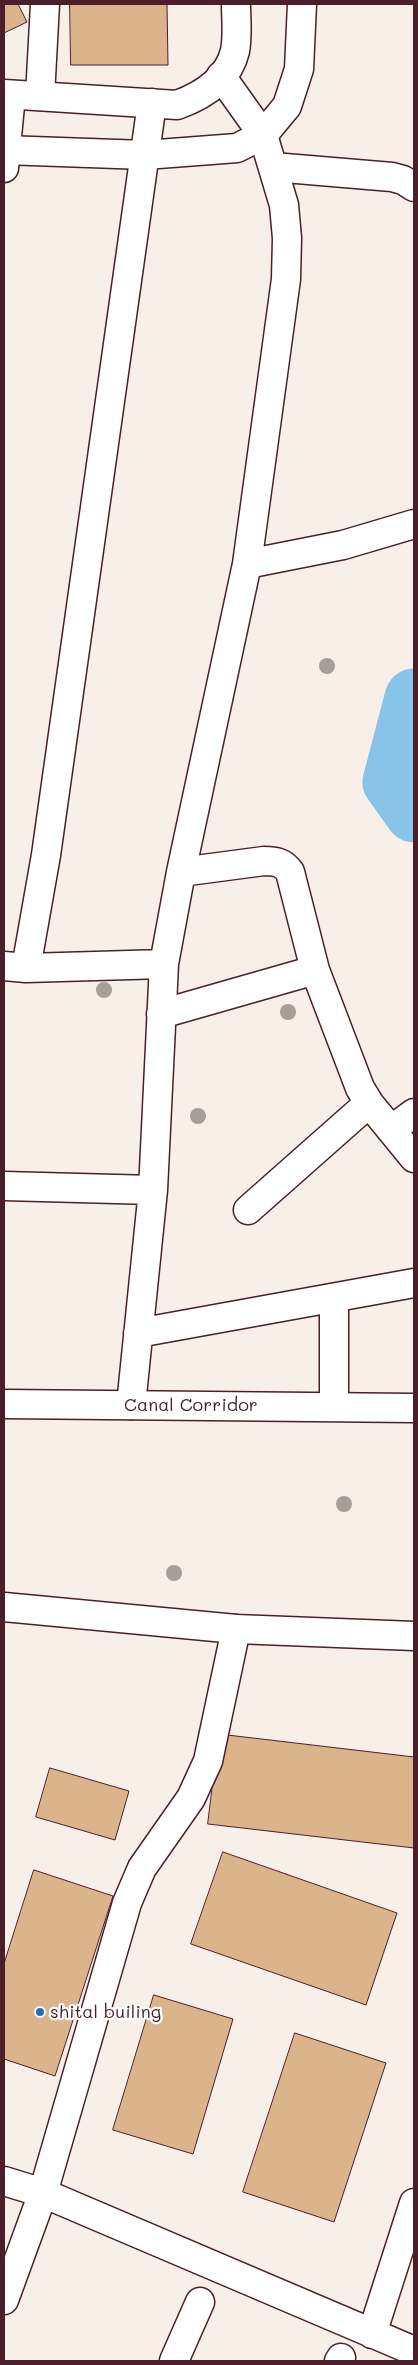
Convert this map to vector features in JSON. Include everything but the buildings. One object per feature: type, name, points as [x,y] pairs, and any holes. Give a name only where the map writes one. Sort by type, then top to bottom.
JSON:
[{"type":"street","points":[[40,96],[45,4]]},
{"type":"street","points":[[236,4],[235,52],[221,76],[198,97],[177,105],[7,94],[5,156],[145,155],[237,148],[264,135],[287,106],[299,69],[302,4]]},
{"type":"street","points":[[131,1405],[152,1190],[164,964],[181,872],[247,564],[286,279],[287,238],[284,205],[264,135],[221,76]]},
{"type":"street","points":[[152,103],[46,855],[15,967],[164,964]]},
{"type":"street","points":[[273,167],[383,176],[403,180],[414,187]]},
{"type":"street","points":[[247,564],[343,545],[414,524]]},
{"type":"street","points":[[181,872],[264,861],[276,861],[285,866],[290,872],[315,970],[360,1088],[369,1103],[414,1158]]},
{"type":"street","points":[[161,1014],[315,970]]},
{"type":"street","points":[[248,1210],[369,1103]]},
{"type":"street","points":[[391,1130],[414,1113]]},
{"type":"street","points":[[4,1186],[152,1190]]},
{"type":"street","points":[[138,1333],[414,1283]]},
{"type":"street","points":[[334,1298],[334,1406]]},
{"type":"street","name":"Canal Corridor","points":[[4,1404],[378,1406],[414,1408]]},
{"type":"street","points":[[4,1607],[236,1629],[414,1636]]},
{"type":"street","points":[[4,2300],[43,2193],[129,1896],[142,1868],[191,1798],[208,1761],[236,1629]]},
{"type":"street","points":[[4,2182],[43,2193],[414,2352]]},
{"type":"street","points":[[372,2334],[414,2203]]},
{"type":"street","points":[[174,2361],[200,2302]]},
{"type":"waterway","points":[[414,698],[392,782],[414,813]]},
{"type":"place","name":"shital builing","points":[[40,2012]]}]
